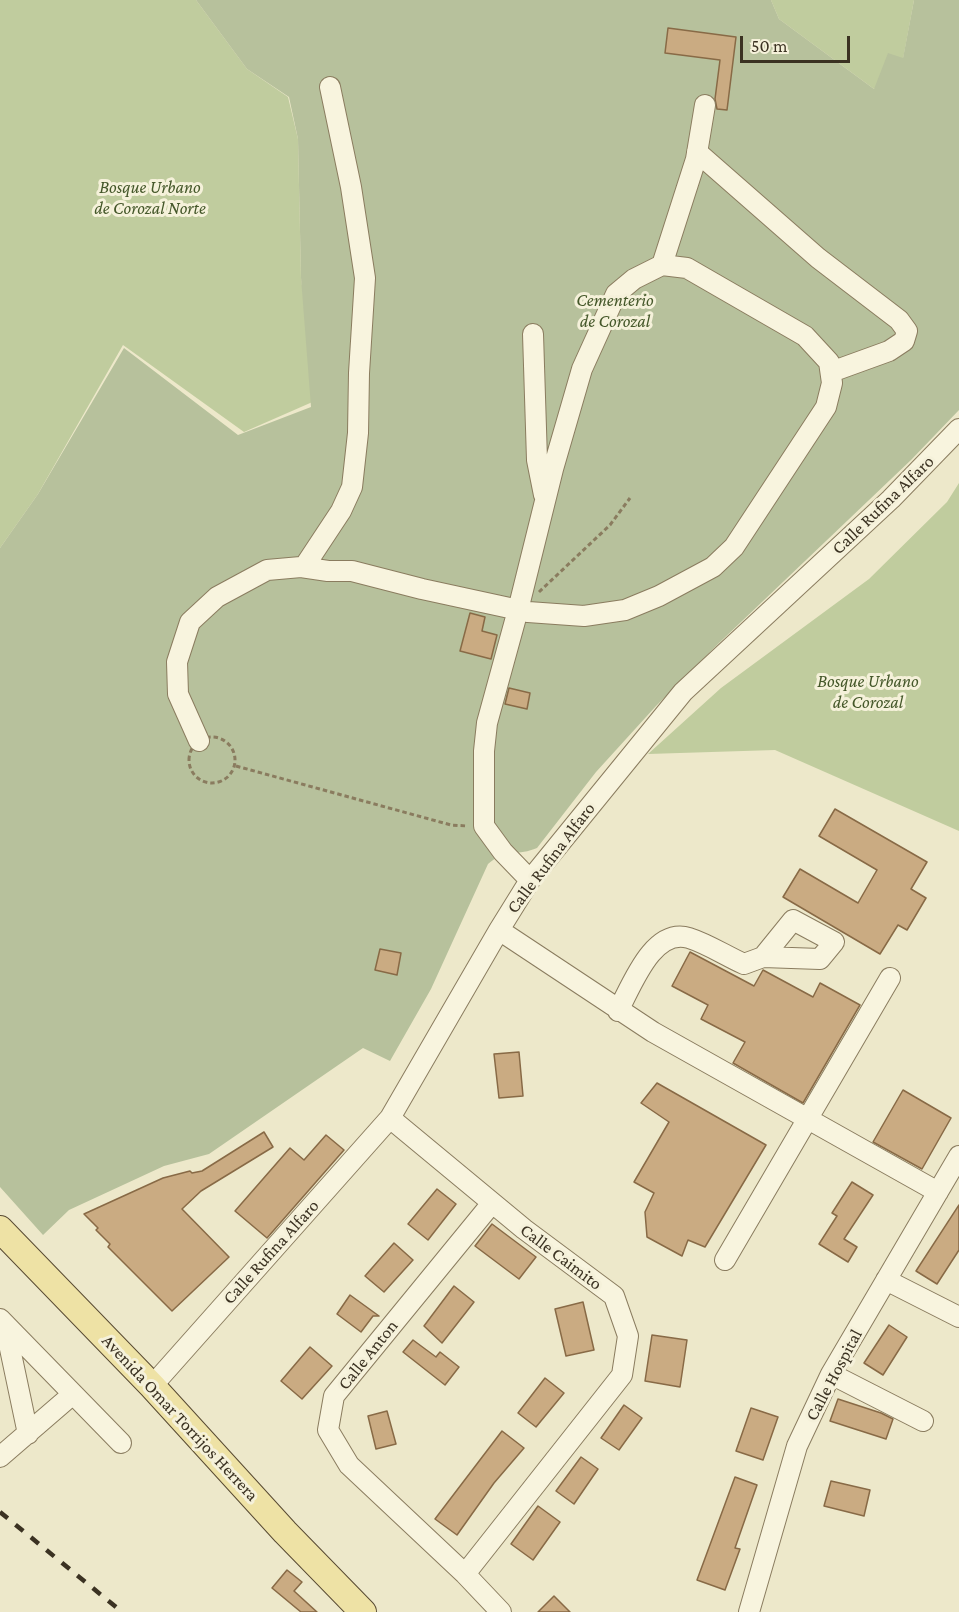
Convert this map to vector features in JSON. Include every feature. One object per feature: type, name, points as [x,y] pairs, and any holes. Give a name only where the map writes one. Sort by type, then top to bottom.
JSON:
[{"type":"main road","name":"Avenida Omar Torrijos Herrera","points":[[0,1229],[152,1386],[285,1532],[362,1610]]},
{"type":"street","points":[[304,567],[341,511],[352,487],[358,434],[365,278],[351,187],[330,87]]},
{"type":"street","points":[[662,265],[697,152],[705,105]]},
{"type":"street","points":[[697,152],[818,258],[899,320],[908,331],[904,341],[889,351],[831,372]]},
{"type":"street","points":[[199,741],[178,694],[177,662],[190,622],[217,597],[267,570],[304,567],[328,571],[352,571],[523,611],[584,616],[625,610],[659,596],[713,567],[734,547],[826,407],[832,382],[831,372],[829,362],[805,336],[687,268],[662,265],[634,279],[616,294],[582,369],[545,501],[523,611],[487,723],[484,751],[484,826],[503,852],[530,880]]},
{"type":"street","points":[[532,334],[537,460],[545,501]]},
{"type":"street","name":"Calle Rufina Alfaro","points":[[152,1386],[390,1118],[530,880],[683,692],[891,499],[959,429]]},
{"type":"street","points":[[499,930],[618,1011],[653,1032],[938,1192]]},
{"type":"street","points":[[618,1011],[653,948],[669,937],[688,937],[744,964],[763,957]]},
{"type":"street","points":[[725,1260],[890,978]]},
{"type":"street","name":"Calle Caimito","points":[[390,1118],[492,1203],[614,1296],[628,1336],[622,1375],[465,1574]]},
{"type":"street","name":"Calle Hospital","points":[[749,1612],[797,1446],[831,1374],[959,1156]]},
{"type":"street","name":"Calle Anton","points":[[492,1203],[334,1396],[328,1430],[349,1465],[465,1574],[501,1612]]},
{"type":"street","points":[[886,1280],[959,1317]]},
{"type":"street","points":[[3,1322],[121,1443]]},
{"type":"street","points":[[3,1322],[28,1434]]},
{"type":"street","points":[[831,1374],[923,1421]]},
{"type":"street","points":[[0,1457],[73,1394]]},
{"type":"path","points":[[523,611],[610,525],[630,498]]},
{"type":"path","points":[[209,737],[224,740],[234,751],[236,766],[228,778],[221,782],[206,783],[199,780],[190,767],[189,759],[191,751],[199,741],[209,737]]},
{"type":"path","points":[[236,766],[451,825],[484,826]]},
{"type":"green space","name":"Bosque Urbano de Corozal Norte","points":[[0,0],[196,0],[247,69],[288,97],[298,139],[301,278],[317,400],[244,432],[123,345],[38,494],[0,548]]},
{"type":"green space","name":"Cementerio de Corozal","points":[[196,0],[771,0],[779,19],[874,89],[888,53],[903,58],[914,0],[959,0],[959,410],[911,460],[656,706],[596,772],[537,848],[506,854],[488,864],[431,989],[390,1061],[363,1048],[209,1154],[164,1166],[69,1210],[43,1235],[0,1187],[0,548],[38,494],[124,348],[238,435],[311,407],[301,278],[298,139],[289,97],[247,69]]},
{"type":"green space","points":[[771,0],[914,0],[903,59],[874,89],[779,19]]},
{"type":"green space","name":"Bosque Urbano de Corozal","points":[[959,483],[959,831],[775,750],[648,754],[721,688],[869,579],[947,502]]},
{"type":"building","points":[[668,28],[736,37],[727,110],[717,109],[715,99],[720,60],[665,53]]},
{"type":"building","points":[[470,613],[485,617],[482,631],[497,635],[491,659],[460,651]]},
{"type":"building","points":[[509,688],[530,693],[527,709],[505,704]]},
{"type":"building","points":[[835,809],[927,862],[911,889],[926,898],[907,930],[898,925],[880,954],[783,897],[800,869],[858,903],[877,870],[819,836]]},
{"type":"building","points":[[380,949],[401,953],[397,975],[375,970]]},
{"type":"building","points":[[690,952],[754,986],[763,970],[813,997],[820,983],[860,1005],[803,1103],[733,1063],[745,1042],[701,1019],[708,1005],[672,986]]},
{"type":"building","points":[[519,1052],[523,1096],[499,1098],[494,1054]]},
{"type":"building","points":[[657,1083],[766,1145],[705,1247],[688,1240],[682,1256],[647,1237],[645,1212],[654,1193],[634,1182],[669,1122],[641,1103]]},
{"type":"building","points":[[903,1090],[951,1118],[922,1169],[873,1142]]},
{"type":"building","points":[[264,1132],[273,1147],[201,1191],[182,1209],[229,1257],[172,1311],[108,1247],[110,1244],[84,1214],[163,1178],[190,1171],[192,1173],[202,1171]]},
{"type":"building","points":[[326,1135],[344,1150],[267,1238],[235,1211],[290,1148],[304,1160]]},
{"type":"building","points":[[852,1182],[873,1195],[844,1239],[857,1247],[848,1262],[819,1244],[837,1216],[832,1213]]},
{"type":"building","points":[[437,1189],[456,1204],[428,1240],[408,1224]]},
{"type":"building","points":[[959,1205],[959,1250],[937,1284],[916,1271]]},
{"type":"building","points":[[492,1224],[536,1257],[519,1279],[475,1246]]},
{"type":"building","points":[[394,1243],[413,1260],[384,1292],[365,1276]]},
{"type":"building","points":[[454,1286],[474,1302],[442,1343],[424,1326]]},
{"type":"building","points":[[350,1295],[379,1316],[373,1316],[361,1332],[337,1314]]},
{"type":"building","points":[[583,1302],[594,1350],[566,1356],[555,1309]]},
{"type":"building","points":[[889,1325],[907,1337],[883,1375],[864,1363]]},
{"type":"building","points":[[652,1335],[687,1340],[680,1387],[645,1381]]},
{"type":"building","points":[[413,1340],[436,1357],[440,1352],[459,1367],[445,1385],[403,1352]]},
{"type":"building","points":[[310,1347],[332,1366],[302,1399],[281,1381]]},
{"type":"building","points":[[545,1378],[564,1393],[536,1427],[518,1413]]},
{"type":"building","points":[[838,1399],[893,1419],[886,1439],[830,1421]]},
{"type":"building","points":[[624,1405],[642,1418],[619,1450],[601,1438]]},
{"type":"building","points":[[751,1408],[778,1417],[763,1460],[736,1451]]},
{"type":"building","points":[[387,1411],[396,1444],[376,1449],[368,1416]]},
{"type":"building","points":[[502,1431],[524,1448],[494,1483],[457,1535],[435,1519]]},
{"type":"building","points":[[581,1457],[598,1469],[574,1504],[556,1491]]},
{"type":"building","points":[[735,1477],[757,1485],[735,1548],[740,1549],[725,1590],[697,1580]]},
{"type":"building","points":[[831,1481],[870,1490],[864,1516],[824,1506]]},
{"type":"building","points":[[538,1506],[560,1522],[533,1560],[511,1544]]},
{"type":"building","points":[[287,1570],[302,1582],[294,1591],[317,1612],[301,1612],[272,1588]]},
{"type":"building","points":[[554,1596],[570,1612],[538,1612]]},
{"type":"railway","points":[[0,1512],[122,1612]]}]
